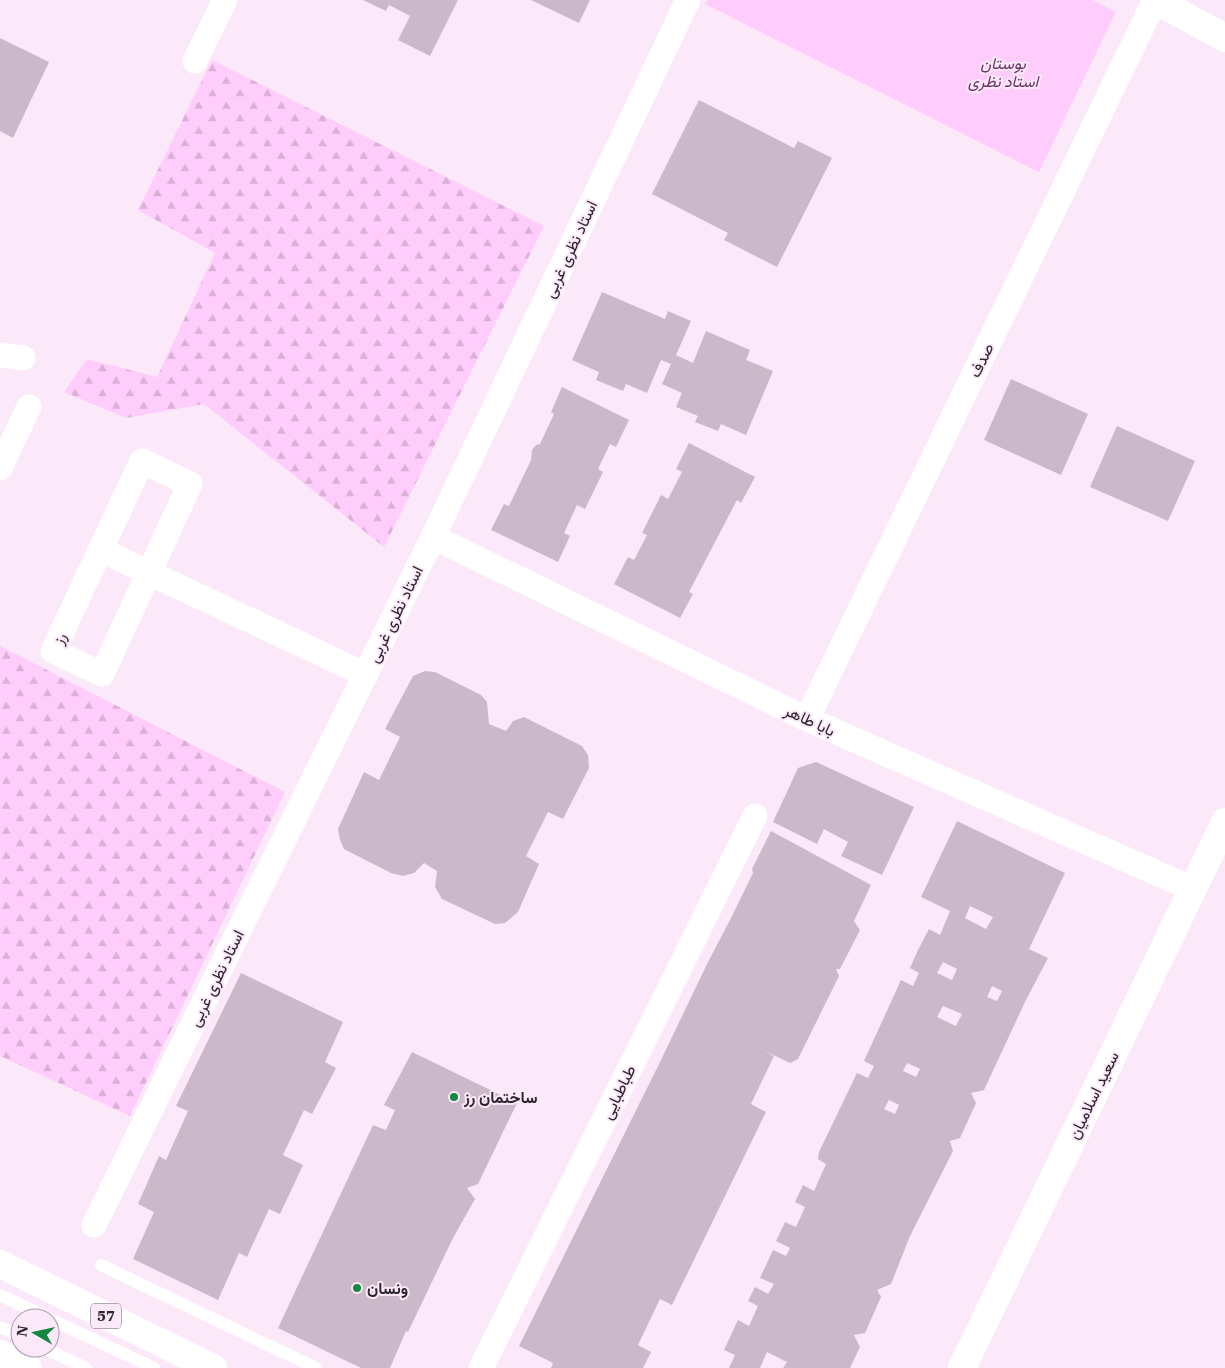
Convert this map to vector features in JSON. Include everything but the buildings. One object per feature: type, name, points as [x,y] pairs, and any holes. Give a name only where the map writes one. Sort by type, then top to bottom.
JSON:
[{"type":"main road","points":[[1155,0],[1225,38]]},
{"type":"main road","name":"سعید اسلامیان","points":[[962,1368],[1225,822]]},
{"type":"main road","name":"57","points":[[0,1264],[213,1368]]},
{"type":"main road","points":[[0,1354],[28,1368]]},
{"type":"street","points":[[195,61],[225,0]]},
{"type":"street","name":"استاد نظری غربی","points":[[94,1224],[433,537],[688,0]]},
{"type":"street","name":"صدف","points":[[807,719],[1155,0]]},
{"type":"street","points":[[0,468],[29,407]]},
{"type":"street","name":"رز","points":[[142,461],[190,484],[149,572],[102,674],[52,651],[142,461]]},
{"type":"street","name":"بابا طاهر","points":[[433,537],[807,719],[1193,889]]},
{"type":"street","points":[[101,550],[366,675]]},
{"type":"street","name":"طباطبایی","points":[[481,1368],[755,816]]},
{"type":"lane","points":[[101,1266],[316,1368]]},
{"type":"lane","points":[[0,1295],[27,1308]]},
{"type":"lane","points":[[60,1324],[154,1368]]},
{"type":"lane","points":[[60,1356],[86,1368]]},
{"type":"green space","name":"بوستان استاد نظری","points":[[707,0],[1093,0],[1116,12],[1039,172],[705,4]]},
{"type":"green space","points":[[212,60],[544,226],[384,547],[204,404],[126,418],[64,392],[87,359],[157,377],[215,253],[138,210]]},
{"type":"green space","points":[[0,646],[285,792],[130,1116],[0,1056]]},
{"type":"place","name":"ساختمان رز","points":[[454,1097]]},
{"type":"place","name":"ونسان","points":[[357,1288]]}]
